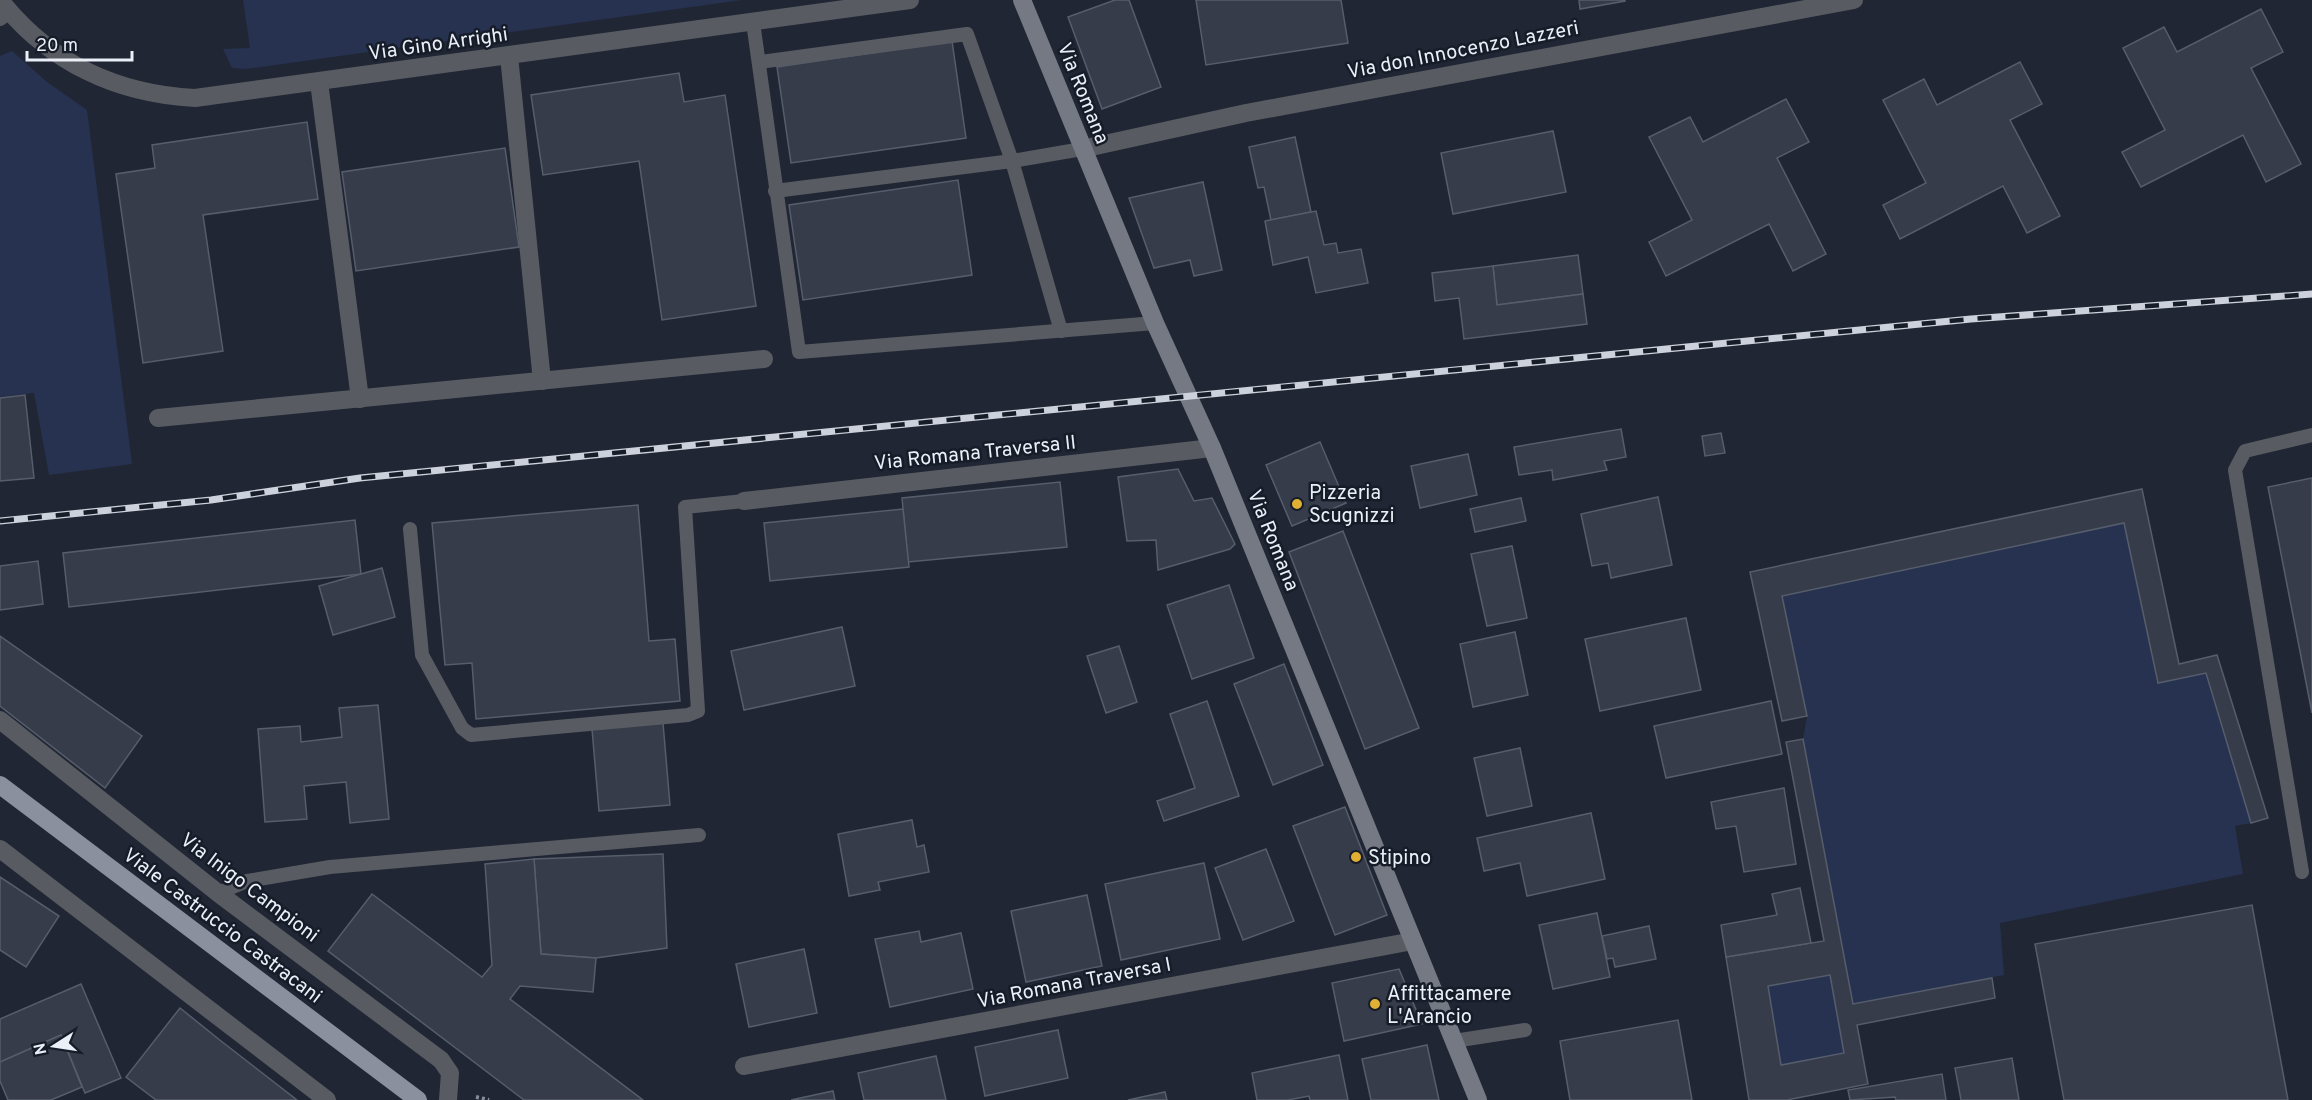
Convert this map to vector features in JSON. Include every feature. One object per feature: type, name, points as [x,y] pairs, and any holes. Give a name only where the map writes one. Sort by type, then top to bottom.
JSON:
[{"type":"main road","name":"Via Romana","points":[[1022,0],[1155,323],[1212,448],[1478,1100]]},
{"type":"main road","name":"Viale Castruccio Castracani","points":[[0,785],[418,1100]]},
{"type":"street","name":"Via Gino Arrighi","points":[[3,10],[41,43],[68,62],[106,81],[150,93],[205,97],[910,0]]},
{"type":"street","name":"Via don Innocenzo Lazzeri","points":[[1082,149],[1246,113],[1854,0]]},
{"type":"street","points":[[509,56],[542,381]]},
{"type":"street","points":[[318,82],[360,399]]},
{"type":"street","points":[[158,417],[764,359]]},
{"type":"street","name":"Via Romana Traversa II","points":[[744,501],[1212,448]]},
{"type":"street","name":"Via Inigo Campioni","points":[[0,720],[218,893],[441,1060],[450,1073],[448,1100]]},
{"type":"street","points":[[0,849],[327,1100]]},
{"type":"street","name":"Via Romana Traversa I","points":[[744,1066],[1413,941]]},
{"type":"lane","points":[[753,22],[799,352],[1155,323]]},
{"type":"lane","points":[[760,62],[967,34],[1012,161],[1061,331]]},
{"type":"lane","points":[[775,191],[1012,161],[1082,149]]},
{"type":"lane","points":[[2302,872],[2235,470],[2245,451],[2312,435]]},
{"type":"lane","points":[[410,529],[422,655],[462,728],[471,735],[688,715],[698,711],[685,507],[744,501]]},
{"type":"lane","points":[[218,893],[248,881],[330,867],[699,835]]},
{"type":"lane","points":[[1454,1041],[1525,1030]]},
{"type":"shaded area","points":[[243,0],[742,0],[246,69],[232,68],[223,49],[250,48]]},
{"type":"shaded area","points":[[12,51],[47,82],[87,110],[132,464],[49,475],[34,393],[0,397],[0,56]]},
{"type":"shaded area","points":[[2124,523],[2157,683],[2206,673],[2251,823],[2235,826],[2243,874],[2000,923],[2004,975],[1853,1004],[1803,739],[1807,716],[1782,596]]},
{"type":"shaded area","points":[[1830,975],[1844,1053],[1781,1065],[1768,986]]},
{"type":"building","points":[[1115,0],[1129,0],[1161,87],[1102,109],[1068,17]]},
{"type":"building","points":[[1196,0],[1341,0],[1348,43],[1206,65]]},
{"type":"building","points":[[1579,0],[1625,0],[1625,1],[1580,9]]},
{"type":"building","points":[[2261,9],[2283,52],[2251,68],[2301,164],[2266,182],[2243,135],[2141,187],[2122,152],[2165,130],[2123,48],[2164,27],[2177,52]]},
{"type":"building","points":[[952,41],[966,138],[791,163],[777,67]]},
{"type":"building","points":[[2020,62],[2042,104],[2010,120],[2060,216],[2027,233],[2003,186],[1900,239],[1883,205],[1926,183],[1883,100],[1924,79],[1937,105]]},
{"type":"building","points":[[679,73],[684,102],[725,95],[756,306],[662,320],[639,161],[543,175],[531,95]]},
{"type":"building","points":[[1786,99],[1809,142],[1777,158],[1826,254],[1793,271],[1769,224],[1666,276],[1649,242],[1692,220],[1649,137],[1690,117],[1703,142]]},
{"type":"building","points":[[307,122],[318,199],[203,215],[223,351],[143,363],[116,174],[155,168],[152,145]]},
{"type":"building","points":[[1553,131],[1566,192],[1453,214],[1441,153]]},
{"type":"building","points":[[1295,137],[1311,212],[1271,220],[1264,187],[1258,188],[1249,147]]},
{"type":"building","points":[[505,148],[519,247],[356,271],[342,172]]},
{"type":"building","points":[[958,180],[972,275],[803,300],[789,205]]},
{"type":"building","points":[[1203,182],[1222,270],[1194,276],[1190,260],[1154,268],[1129,198]]},
{"type":"building","points":[[1316,211],[1324,245],[1336,243],[1338,253],[1361,249],[1368,283],[1316,293],[1308,257],[1273,265],[1265,221]]},
{"type":"building","points":[[1578,255],[1583,294],[1497,305],[1493,266]]},
{"type":"building","points":[[1493,266],[1497,305],[1583,294],[1587,324],[1464,339],[1459,298],[1435,301],[1432,273]]},
{"type":"building","points":[[25,395],[34,478],[0,481],[0,398]]},
{"type":"building","points":[[1621,429],[1626,457],[1604,461],[1607,470],[1553,480],[1552,470],[1519,475],[1514,447]]},
{"type":"building","points":[[1721,433],[1725,453],[1705,456],[1702,436]]},
{"type":"building","points":[[1320,442],[1346,503],[1292,526],[1266,465]]},
{"type":"building","points":[[1468,454],[1477,495],[1420,508],[1411,466]]},
{"type":"building","points":[[1178,469],[1194,501],[1212,498],[1235,544],[1230,549],[1158,570],[1156,540],[1127,541],[1118,477]]},
{"type":"building","points":[[2312,478],[2312,713],[2268,487]]},
{"type":"building","points":[[1060,482],[1067,547],[908,562],[902,498]]},
{"type":"building","points":[[2142,489],[2179,664],[2217,655],[2268,818],[2251,823],[2206,673],[2158,683],[2124,523],[1782,596],[1807,716],[1782,721],[1750,572]]},
{"type":"building","points":[[1658,497],[1672,565],[1611,578],[1608,563],[1592,566],[1581,514]]},
{"type":"building","points":[[1521,498],[1526,521],[1475,532],[1470,509]]},
{"type":"building","points":[[638,505],[649,641],[675,639],[680,701],[476,719],[472,663],[445,665],[432,523]]},
{"type":"building","points":[[903,509],[909,567],[770,581],[764,523]]},
{"type":"building","points":[[355,520],[361,574],[69,607],[63,553]]},
{"type":"building","points":[[1343,531],[1419,728],[1365,749],[1289,552]]},
{"type":"building","points":[[1512,546],[1527,618],[1487,626],[1471,554]]},
{"type":"building","points":[[38,561],[43,604],[0,610],[0,566]]},
{"type":"building","points":[[382,568],[395,617],[333,635],[319,586]]},
{"type":"building","points":[[1229,585],[1254,658],[1192,679],[1167,605]]},
{"type":"building","points":[[1686,618],[1701,690],[1600,711],[1585,639]]},
{"type":"building","points":[[842,627],[855,686],[744,710],[731,651]]},
{"type":"building","points":[[1515,632],[1528,695],[1473,707],[1460,644]]},
{"type":"building","points":[[0,636],[142,736],[105,788],[0,706]]},
{"type":"building","points":[[1119,646],[1137,702],[1106,713],[1087,656]]},
{"type":"building","points":[[1284,664],[1323,765],[1273,785],[1234,684]]},
{"type":"building","points":[[1207,701],[1239,796],[1164,821],[1157,801],[1195,788],[1170,714]]},
{"type":"building","points":[[1771,701],[1782,754],[1666,778],[1654,726]]},
{"type":"building","points":[[378,705],[389,819],[350,823],[346,782],[304,786],[307,819],[265,822],[258,729],[300,726],[301,742],[342,737],[339,708]]},
{"type":"building","points":[[663,723],[670,805],[599,811],[592,729]]},
{"type":"building","points":[[1803,739],[1853,1004],[1992,978],[1995,998],[1857,1025],[1868,1084],[1787,1100],[1749,1100],[1726,957],[1824,941],[1786,742]],"holes":[[[1830,975],[1844,1053],[1781,1065],[1768,986]]]},
{"type":"building","points":[[1520,748],[1532,806],[1487,816],[1474,758]]},
{"type":"building","points":[[1784,788],[1796,864],[1744,872],[1736,826],[1716,829],[1711,802]]},
{"type":"building","points":[[1345,807],[1387,915],[1335,935],[1293,826]]},
{"type":"building","points":[[1591,813],[1605,879],[1527,896],[1520,863],[1484,871],[1477,838]]},
{"type":"building","points":[[912,820],[917,847],[924,845],[929,872],[878,882],[880,890],[849,896],[838,834]]},
{"type":"building","points":[[1266,849],[1294,921],[1243,940],[1215,868]]},
{"type":"building","points":[[663,854],[667,948],[596,958],[541,954],[534,859]]},
{"type":"building","points":[[534,859],[541,954],[596,958],[593,992],[520,986],[510,999],[643,1100],[524,1100],[328,951],[372,894],[482,977],[492,965],[485,864]]},
{"type":"building","points":[[1204,863],[1220,939],[1121,960],[1105,884]]},
{"type":"building","points":[[0,877],[59,916],[26,967],[0,950]]},
{"type":"building","points":[[1800,888],[1811,943],[1726,957],[1721,925],[1777,915],[1772,894]]},
{"type":"building","points":[[1087,895],[1102,966],[1026,982],[1011,911]]},
{"type":"building","points":[[2252,905],[2288,1100],[2064,1100],[2035,944]]},
{"type":"building","points":[[1597,913],[1610,977],[1553,989],[1539,925]]},
{"type":"building","points":[[1649,926],[1656,959],[1615,967],[1613,958],[1607,959],[1602,936]]},
{"type":"building","points":[[919,931],[921,942],[961,933],[973,989],[890,1007],[875,939]]},
{"type":"building","points":[[804,949],[817,1013],[749,1027],[736,964]]},
{"type":"building","name":"Affittacamere L'Arancio","points":[[1399,969],[1422,1024],[1344,1041],[1332,983]]},
{"type":"building","points":[[81,984],[121,1078],[85,1093],[61,1035],[0,1062],[0,1019]]},
{"type":"building","points":[[180,1008],[297,1100],[156,1100],[126,1077]]},
{"type":"building","points":[[1678,1020],[1692,1100],[1570,1100],[1560,1041]]},
{"type":"building","points":[[1058,1030],[1068,1078],[985,1096],[975,1047]]},
{"type":"building","points":[[61,1035],[82,1087],[51,1100],[8,1100],[0,1081],[0,1062]]},
{"type":"building","points":[[1427,1045],[1439,1100],[1371,1100],[1362,1059]]},
{"type":"building","points":[[1339,1055],[1348,1100],[1310,1100],[1309,1096],[1288,1100],[1257,1100],[1252,1073]]},
{"type":"building","points":[[936,1056],[946,1100],[864,1100],[858,1073]]},
{"type":"building","points":[[2012,1058],[2019,1100],[1961,1100],[1955,1068]]},
{"type":"building","points":[[1942,1074],[1946,1100],[1896,1100],[1895,1097],[1850,1100],[1848,1090]]},
{"type":"building","points":[[833,1091],[835,1100],[791,1100]]},
{"type":"building","points":[[1165,1092],[1167,1100],[1128,1100]]},
{"type":"railway","points":[[0,521],[211,500],[360,478],[1971,319],[2312,294]]},
{"type":"place","name":"Pizzeria Scugnizzi","points":[[1297,504]]},
{"type":"place","name":"Stipino","points":[[1356,857]]},
{"type":"place","name":"Affittacamere L'Arancio","points":[[1375,1004]]}]
